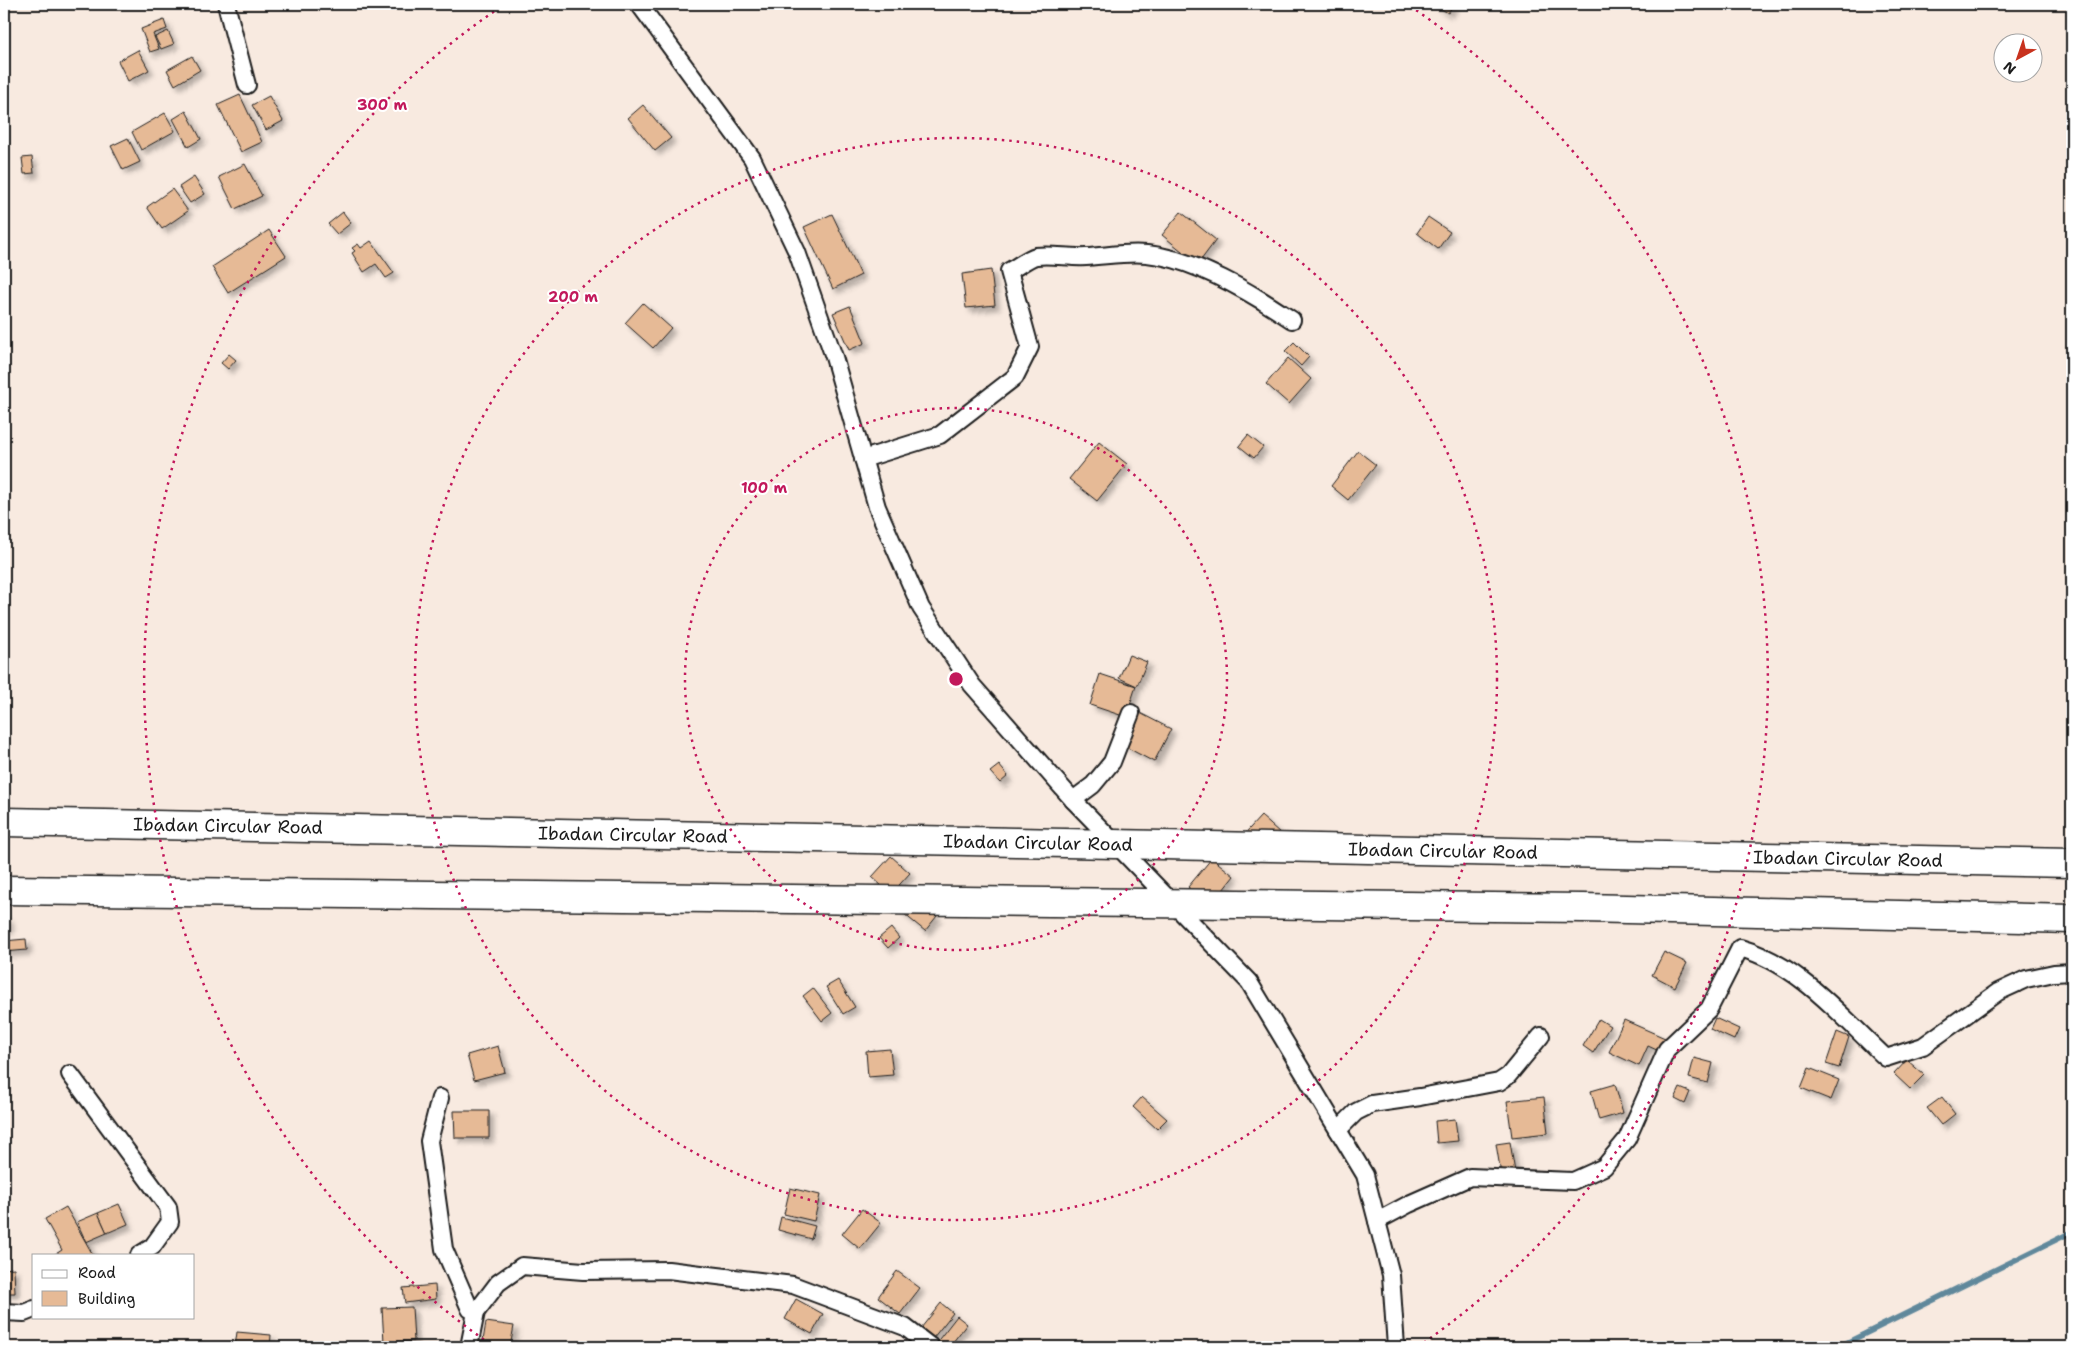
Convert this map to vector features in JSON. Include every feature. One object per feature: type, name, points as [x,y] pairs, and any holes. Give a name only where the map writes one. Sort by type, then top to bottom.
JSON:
[{"type":"highway","name":"Ibadan Circular Road","points":[[4,822],[2072,864]]},
{"type":"highway","points":[[4,890],[1584,908],[2072,919]]},
{"type":"street","points":[[226,4],[247,85]]},
{"type":"street","points":[[639,4],[752,158],[797,252],[834,357],[876,507],[921,608],[972,685],[1072,800],[1249,982],[1364,1175],[1391,1274],[1396,1347]]},
{"type":"street","points":[[863,459],[940,435],[1015,377],[1030,347],[1010,271],[1034,256],[1086,257],[1147,254],[1180,261],[1221,279],[1273,307],[1292,320]]},
{"type":"street","points":[[1072,800],[1093,785],[1112,762],[1131,713]]},
{"type":"street","points":[[1377,1221],[1409,1204],[1470,1177],[1573,1181],[1604,1167],[1628,1139],[1667,1049],[1709,1009],[1740,948],[1758,953],[1801,979],[1886,1058],[1923,1046],[1998,992],[2026,979],[2054,973],[2072,972]]},
{"type":"street","points":[[1338,1130],[1356,1112],[1372,1104],[1499,1082],[1508,1076],[1541,1036]]},
{"type":"street","points":[[70,1074],[168,1207],[170,1222],[152,1247],[141,1254]]},
{"type":"street","points":[[440,1098],[429,1141],[444,1249],[470,1309],[476,1312]]},
{"type":"street","points":[[469,1347],[476,1312],[498,1283],[522,1266],[583,1271],[668,1270],[793,1285],[905,1327],[931,1347]]},
{"type":"street","points":[[4,1312],[24,1313],[32,1310]]},
{"type":"building","points":[[1433,4],[1454,4],[1448,13]]},
{"type":"building","points":[[164,20],[167,29],[153,34],[159,49],[150,52],[141,29]]},
{"type":"building","points":[[168,31],[174,44],[161,49],[155,37]]},
{"type":"building","points":[[138,50],[149,70],[128,81],[118,61]]},
{"type":"building","points":[[192,56],[200,70],[175,85],[167,70]]},
{"type":"building","points":[[240,95],[262,142],[241,152],[218,105]]},
{"type":"building","points":[[269,96],[283,121],[266,130],[252,105]]},
{"type":"building","points":[[643,105],[671,138],[655,151],[628,118]]},
{"type":"building","points":[[186,111],[201,139],[188,147],[173,119]]},
{"type":"building","points":[[165,113],[175,131],[141,150],[132,132]]},
{"type":"building","points":[[128,138],[140,162],[123,170],[111,146]]},
{"type":"building","points":[[32,157],[34,173],[24,174],[22,158]]},
{"type":"building","points":[[245,164],[262,196],[235,209],[219,177]]},
{"type":"building","points":[[194,177],[205,194],[190,203],[179,187]]},
{"type":"building","points":[[172,189],[188,211],[162,229],[147,207]]},
{"type":"building","points":[[343,212],[351,223],[337,234],[328,224]]},
{"type":"building","points":[[1181,212],[1216,240],[1198,264],[1162,235]]},
{"type":"building","points":[[832,214],[861,275],[833,289],[804,227]]},
{"type":"building","points":[[1428,217],[1450,232],[1438,249],[1417,233]]},
{"type":"building","points":[[269,230],[286,256],[228,293],[212,267]]},
{"type":"building","points":[[371,241],[394,273],[386,278],[376,264],[364,272],[352,253],[355,251],[352,248],[358,244],[361,248]]},
{"type":"building","points":[[991,270],[995,305],[966,308],[962,274]]},
{"type":"building","points":[[643,303],[671,328],[653,348],[625,323]]},
{"type":"building","points":[[850,306],[865,343],[849,350],[833,313]]},
{"type":"building","points":[[1294,342],[1309,357],[1301,366],[1285,351]]},
{"type":"building","points":[[229,354],[236,360],[228,369],[221,363]]},
{"type":"building","points":[[1288,358],[1311,379],[1289,404],[1266,384]]},
{"type":"building","points":[[1248,435],[1263,447],[1254,458],[1239,446]]},
{"type":"building","points":[[1099,442],[1127,464],[1097,501],[1069,479]]},
{"type":"building","points":[[1358,451],[1376,465],[1348,500],[1331,486]]},
{"type":"building","points":[[1129,655],[1147,662],[1137,686],[1119,678]]},
{"type":"building","points":[[1100,674],[1136,686],[1126,717],[1090,705]]},
{"type":"building","points":[[1140,713],[1171,729],[1154,762],[1124,746]]},
{"type":"building","points":[[999,765],[1008,776],[1000,783],[990,772]]},
{"type":"building","points":[[1261,816],[1280,833],[1258,857],[1239,840]]},
{"type":"building","points":[[891,856],[910,873],[891,894],[872,877]]},
{"type":"building","points":[[1212,858],[1234,876],[1211,905],[1188,887]]},
{"type":"building","points":[[910,895],[937,916],[925,931],[899,910]]},
{"type":"building","points":[[4,917],[8,917],[9,929],[4,930]]},
{"type":"building","points":[[891,928],[899,938],[888,948],[879,938]]},
{"type":"building","points":[[26,939],[27,950],[4,952],[4,941]]},
{"type":"building","points":[[1664,952],[1687,963],[1675,987],[1652,975]]},
{"type":"building","points":[[838,980],[855,1007],[843,1014],[826,987]]},
{"type":"building","points":[[813,988],[832,1013],[822,1021],[803,996]]},
{"type":"building","points":[[1715,1018],[1739,1029],[1734,1040],[1710,1029]]},
{"type":"building","points":[[1599,1019],[1610,1026],[1593,1053],[1583,1046]]},
{"type":"building","points":[[1624,1020],[1665,1038],[1659,1051],[1648,1046],[1639,1066],[1609,1052]]},
{"type":"building","points":[[1837,1032],[1849,1037],[1839,1068],[1826,1064]]},
{"type":"building","points":[[498,1046],[505,1072],[474,1080],[467,1055]]},
{"type":"building","points":[[890,1049],[893,1075],[868,1077],[866,1051]]},
{"type":"building","points":[[1694,1058],[1713,1063],[1708,1083],[1689,1078]]},
{"type":"building","points":[[1907,1060],[1924,1075],[1910,1089],[1894,1074]]},
{"type":"building","points":[[1809,1068],[1839,1080],[1831,1100],[1801,1088]]},
{"type":"building","points":[[1615,1084],[1623,1113],[1599,1120],[1591,1091]]},
{"type":"building","points":[[1680,1088],[1690,1092],[1685,1104],[1675,1099]]},
{"type":"building","points":[[1142,1097],[1167,1119],[1157,1129],[1133,1107]]},
{"type":"building","points":[[1544,1097],[1548,1133],[1512,1137],[1507,1101]]},
{"type":"building","points":[[1942,1097],[1955,1114],[1941,1125],[1927,1108]]},
{"type":"building","points":[[454,1111],[489,1111],[489,1138],[455,1138]]},
{"type":"building","points":[[1455,1119],[1458,1141],[1437,1143],[1435,1121]]},
{"type":"building","points":[[1510,1142],[1515,1172],[1501,1174],[1496,1144]]},
{"type":"building","points":[[790,1188],[820,1195],[814,1221],[784,1214]]},
{"type":"building","points":[[119,1204],[128,1224],[107,1233],[98,1213]]},
{"type":"building","points":[[66,1207],[92,1254],[56,1254],[62,1250],[45,1219]]},
{"type":"building","points":[[862,1209],[881,1223],[860,1249],[842,1234]]},
{"type":"building","points":[[98,1213],[107,1233],[86,1242],[77,1222]]},
{"type":"building","points":[[781,1217],[815,1226],[811,1239],[778,1230]]},
{"type":"building","points":[[14,1268],[15,1293],[4,1293],[4,1269]]},
{"type":"building","points":[[897,1271],[920,1288],[900,1314],[878,1297]]},
{"type":"building","points":[[435,1285],[436,1299],[405,1303],[403,1288]]},
{"type":"building","points":[[796,1299],[823,1314],[812,1334],[785,1319]]},
{"type":"building","points":[[941,1303],[953,1313],[933,1338],[921,1328]]},
{"type":"building","points":[[412,1307],[414,1341],[384,1342],[382,1308]]},
{"type":"building","points":[[957,1316],[967,1324],[949,1347],[942,1347],[936,1343]]},
{"type":"building","points":[[486,1322],[514,1326],[510,1347],[482,1347]]},
{"type":"building","points":[[237,1332],[271,1335],[270,1347],[235,1347]]},
{"type":"waterway","points":[[1838,1347],[2072,1232]]}]
